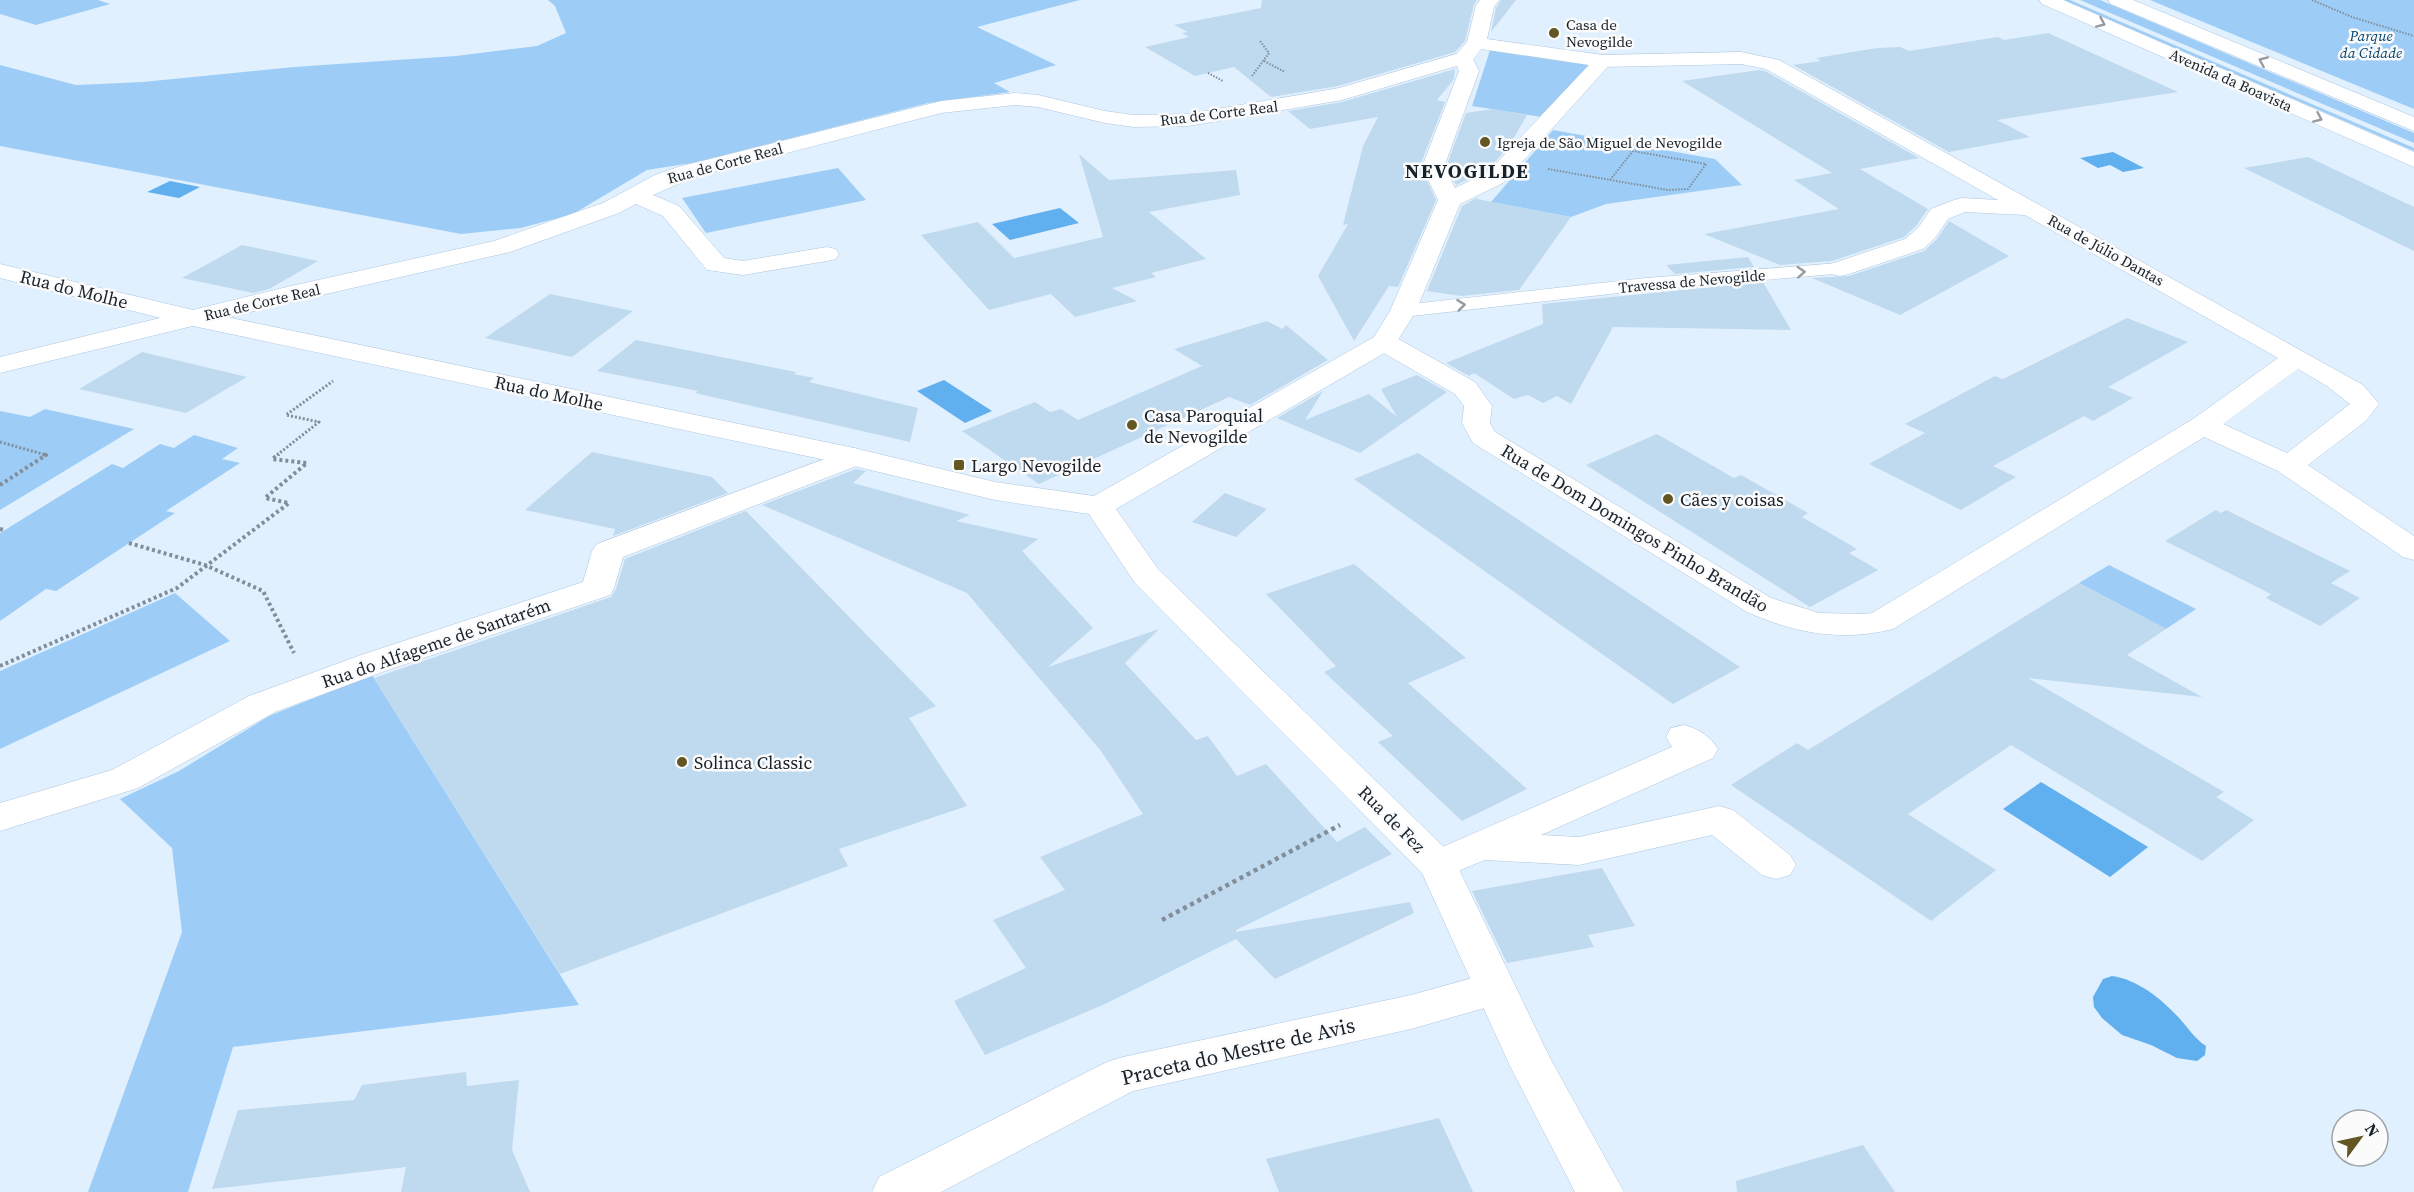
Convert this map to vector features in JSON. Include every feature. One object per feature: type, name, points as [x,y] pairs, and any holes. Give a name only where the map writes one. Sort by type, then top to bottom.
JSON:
[{"type":"street","points":[[1450,200],[1433,167],[1469,71],[1470,51],[1485,5],[1490,0]]},
{"type":"street","name":"Avenida da Boavista","points":[[2048,0],[2414,160]]},
{"type":"street","name":"Avenida da Boavista","points":[[2117,0],[2414,125]]},
{"type":"street","name":"Rua de Júlio Dantas","points":[[1470,51],[1603,62],[1636,59],[1757,59],[1772,64],[2337,380],[2366,404],[2356,415],[2289,465]]},
{"type":"street","name":"Rua de Corte Real","points":[[0,365],[492,249],[611,208],[663,180],[687,172],[941,107],[1015,99],[1038,101],[1105,117],[1134,121],[1188,120],[1342,94],[1470,51]]},
{"type":"street","points":[[1099,506],[1384,342],[1402,311],[1450,200],[1495,178],[1603,62]]},
{"type":"street","points":[[1978,178],[1962,205],[2033,209]]},
{"type":"street","points":[[635,195],[671,211],[716,265],[744,268],[827,255]]},
{"type":"street","name":"Travessa de Nevogilde","points":[[1840,269],[1914,244],[1927,233],[1939,214],[1962,205]]},
{"type":"street","name":"Rua do Molhe","points":[[0,271],[193,318],[854,457],[995,490],[1099,506]]},
{"type":"street","name":"Rua de Dom Domingos Pinho Brandão","points":[[1384,342],[1465,388],[1478,406],[1476,423],[1483,437],[1759,605],[1787,618],[1827,626],[1858,627],[1881,622],[2202,425],[2296,357]]},
{"type":"street","points":[[2202,425],[2289,465],[2414,550]]},
{"type":"street","name":"Rua do Alfageme de Santarém","points":[[0,817],[124,779],[262,704],[598,588],[608,551],[854,457]]},
{"type":"street","name":"Rua de Fez","points":[[1099,506],[1146,576],[1438,865],[1494,989],[1532,1066],[1600,1192]]},
{"type":"street","points":[[1438,865],[1700,749],[1684,737]]},
{"type":"street","points":[[1482,846],[1579,851],[1719,820],[1776,865]]},
{"type":"street","name":"Praceta do Mestre de Avis","points":[[896,1192],[1123,1075],[1411,1012],[1494,989]]},
{"type":"lane","name":"Travessa de Nevogilde","points":[[1402,311],[1646,284],[1840,269]]},
{"type":"path","points":[[2312,0],[2352,17],[2414,36]]},
{"type":"path","points":[[1246,78],[1254,75],[1269,53],[1260,41]]},
{"type":"path","points":[[1208,73],[1229,84]]},
{"type":"path","points":[[1512,162],[1668,190],[1688,189],[1706,164],[1576,141]]},
{"type":"path","points":[[1610,181],[1633,151]]},
{"type":"path","points":[[0,666],[177,588],[289,503],[265,498],[307,463],[272,459],[319,422],[286,415],[369,355]]},
{"type":"path","points":[[0,442],[46,455],[0,485]]},
{"type":"path","points":[[129,543],[205,566],[263,591],[310,686]]},
{"type":"path","points":[[1162,920],[1378,805]]},
{"type":"green space","points":[[0,0],[98,0],[110,4],[36,25],[0,14]]},
{"type":"green space","points":[[548,0],[1080,0],[977,27],[1056,65],[994,83],[1010,92],[928,103],[698,162],[647,170],[573,214],[521,228],[461,234],[0,146],[0,65],[76,85],[143,82],[294,67],[456,56],[537,46],[566,33],[555,6]]},
{"type":"green space","points":[[2064,0],[2070,0],[2414,148],[2414,151]]},
{"type":"green space","points":[[2080,0],[2100,0],[2414,133],[2414,143]]},
{"type":"green space","name":"Parque da Cidade","points":[[2150,0],[2414,0],[2414,109]]},
{"type":"green space","points":[[1491,47],[1592,62],[1541,117],[1472,106]]},
{"type":"green space","points":[[1553,130],[1715,159],[1742,185],[1606,204],[1571,217],[1491,202]]},
{"type":"green space","points":[[838,168],[866,200],[706,233],[682,198]]},
{"type":"green space","points":[[45,409],[134,429],[0,510],[0,411],[30,417]]},
{"type":"green space","points":[[194,435],[238,448],[222,459],[240,463],[166,511],[175,513],[56,591],[46,589],[0,621],[0,533],[112,464],[123,468],[160,444],[174,448]]},
{"type":"green space","points":[[2109,565],[2196,609],[2166,629],[2079,583]]},
{"type":"green space","points":[[175,593],[230,641],[0,749],[0,671]]},
{"type":"green space","points":[[372,675],[579,1005],[233,1047],[188,1192],[88,1192],[182,932],[172,848],[120,799],[179,771],[269,716]]},
{"type":"shaded area","points":[[2113,152],[2144,168],[2123,172],[2110,165],[2098,168],[2080,158]]},
{"type":"shaded area","points":[[170,181],[200,187],[179,198],[147,192]]},
{"type":"shaded area","points":[[1060,208],[1079,223],[1010,240],[992,224]]},
{"type":"shaded area","points":[[944,380],[992,411],[965,423],[917,391]]},
{"type":"shaded area","points":[[2041,782],[2148,847],[2110,877],[2003,809]]},
{"type":"shaded area","points":[[2112,976],[2131,981],[2149,991],[2166,1005],[2206,1046],[2205,1055],[2197,1061],[2177,1058],[2151,1045],[2122,1035],[2102,1018],[2094,1007],[2093,997],[2103,979]]},
{"type":"building","points":[[1262,0],[1477,0],[1465,41],[1455,52],[1338,86],[1271,97],[1234,67],[1195,76],[1145,47],[1189,37],[1182,33],[1188,32],[1174,25],[1261,8]]},
{"type":"building","points":[[1501,0],[1516,0],[1491,32],[1496,8]]},
{"type":"building","points":[[2048,33],[2178,92],[1997,120],[2030,137],[1949,152],[1793,65],[1821,61],[1816,58],[1877,48],[1900,47],[1909,51],[1998,37],[2004,40]]},
{"type":"building","points":[[1455,69],[1454,79],[1437,100],[1445,102],[1420,166],[1436,200],[1398,287],[1389,286],[1354,341],[1318,276],[1348,224],[1343,225],[1363,146],[1378,117],[1310,129],[1288,111],[1342,102]]},
{"type":"building","points":[[1765,71],[1919,158],[1860,169],[1928,209],[1916,226],[1904,237],[1832,261],[1780,265],[1704,234],[1839,209],[1794,180],[1832,173],[1682,81]]},
{"type":"building","name":"Igreja de São Miguel de Nevogilde","points":[[1493,109],[1527,115],[1508,148],[1486,171],[1456,185],[1446,167],[1466,113]]},
{"type":"building","points":[[1079,154],[1109,180],[1236,170],[1240,195],[1149,212],[1206,259],[1151,273],[1156,277],[1112,288],[1137,301],[1075,317],[1051,294],[989,310],[921,235],[978,222],[1014,258],[1103,237]]},
{"type":"building","points":[[2308,157],[2414,207],[2414,251],[2244,168]]},
{"type":"building","points":[[1478,197],[1477,199],[1571,217],[1519,290],[1461,296],[1427,291],[1462,206]]},
{"type":"building","points":[[1949,221],[2009,256],[1900,315],[1812,278],[1849,276],[1924,251],[1937,239]]},
{"type":"building","points":[[242,245],[318,261],[269,289],[253,293],[182,278]]},
{"type":"building","points":[[1748,257],[1754,267],[1675,274],[1666,265]]},
{"type":"building","points":[[1763,282],[1791,330],[1613,327],[1571,404],[1557,396],[1543,403],[1528,395],[1514,399],[1474,373],[1469,376],[1446,363],[1543,324],[1542,304]]},
{"type":"building","points":[[550,294],[633,311],[572,357],[485,338]]},
{"type":"building","points":[[2127,318],[2188,342],[2108,387],[2133,398],[2093,421],[2084,416],[1993,466],[2016,477],[1961,510],[1869,464],[1925,433],[1905,424],[1995,376],[2003,379]]},
{"type":"building","points":[[1267,321],[1282,329],[1286,325],[1328,360],[1250,405],[1229,397],[1039,484],[962,431],[1035,402],[1050,412],[1061,409],[1078,420],[1202,366],[1174,349]]},
{"type":"building","points":[[636,340],[796,372],[794,374],[814,378],[809,382],[918,408],[910,442],[695,393],[698,391],[597,371]]},
{"type":"building","points":[[142,352],[247,377],[186,413],[79,389]]},
{"type":"building","points":[[1417,375],[1447,392],[1360,453],[1277,418],[1323,391],[1305,420],[1369,394],[1397,417],[1381,389]]},
{"type":"building","points":[[1657,434],[1734,478],[1741,475],[1808,513],[1802,517],[1857,549],[1849,553],[1878,570],[1810,607],[1586,465]]},
{"type":"building","points":[[592,452],[712,477],[728,493],[613,536],[615,529],[525,510]]},
{"type":"building","points":[[1418,453],[1740,667],[1673,704],[1354,479]]},
{"type":"building","points":[[856,469],[866,471],[853,483],[970,515],[956,521],[1038,539],[1022,551],[1093,628],[1048,667],[1159,629],[1125,663],[1196,740],[1208,736],[1237,776],[1266,764],[1337,842],[1365,827],[1392,854],[1236,932],[1410,902],[1414,913],[1275,979],[1236,939],[1105,1004],[985,1055],[954,1001],[1026,968],[993,920],[1065,890],[1040,857],[1143,814],[1101,751],[967,593],[762,505]]},
{"type":"building","points":[[1225,493],[1267,509],[1236,537],[1192,522]]},
{"type":"building","points":[[2216,510],[2221,513],[2226,510],[2350,571],[2331,583],[2360,598],[2320,626],[2266,598],[2271,594],[2165,541]]},
{"type":"building","name":"Solinca Classic","points":[[746,511],[936,706],[909,718],[967,806],[839,849],[848,866],[560,974],[374,678],[611,597],[616,589],[625,559]]},
{"type":"building","points":[[1354,564],[1466,658],[1408,683],[1527,789],[1462,821],[1378,742],[1393,736],[1324,672],[1336,666],[1266,594]]},
{"type":"building","points":[[2079,583],[2166,629],[2127,655],[2202,697],[2028,678],[2224,792],[2216,797],[2254,820],[2202,861],[2011,745],[1908,814],[1996,870],[1931,921],[1731,785],[1797,743],[1808,750]]},
{"type":"building","points":[[1602,868],[1635,926],[1588,935],[1594,947],[1507,963],[1472,891]]},
{"type":"building","points":[[466,1072],[467,1086],[519,1080],[512,1150],[530,1192],[401,1192],[406,1167],[212,1189],[238,1110],[354,1100],[362,1085]]},
{"type":"building","points":[[1439,1118],[1473,1192],[1279,1192],[1266,1159]]},
{"type":"building","points":[[1863,1145],[1895,1192],[1737,1192],[1736,1181]]},
{"type":"place","name":"Casa de Nevogilde","points":[[1554,33]]},
{"type":"place","name":"Igreja de São Miguel de Nevogilde","points":[[1485,142]]},
{"type":"place","name":"Casa Paroquial de Nevogilde","points":[[1132,425]]},
{"type":"place","name":"Largo Nevogilde","points":[[959,465]]},
{"type":"place","name":"Cães y coisas","points":[[1668,499]]},
{"type":"place","name":"Solinca Classic","points":[[682,762]]},
{"type":"district","name":"NEVOGILDE","points":[[1467,171]]}]
